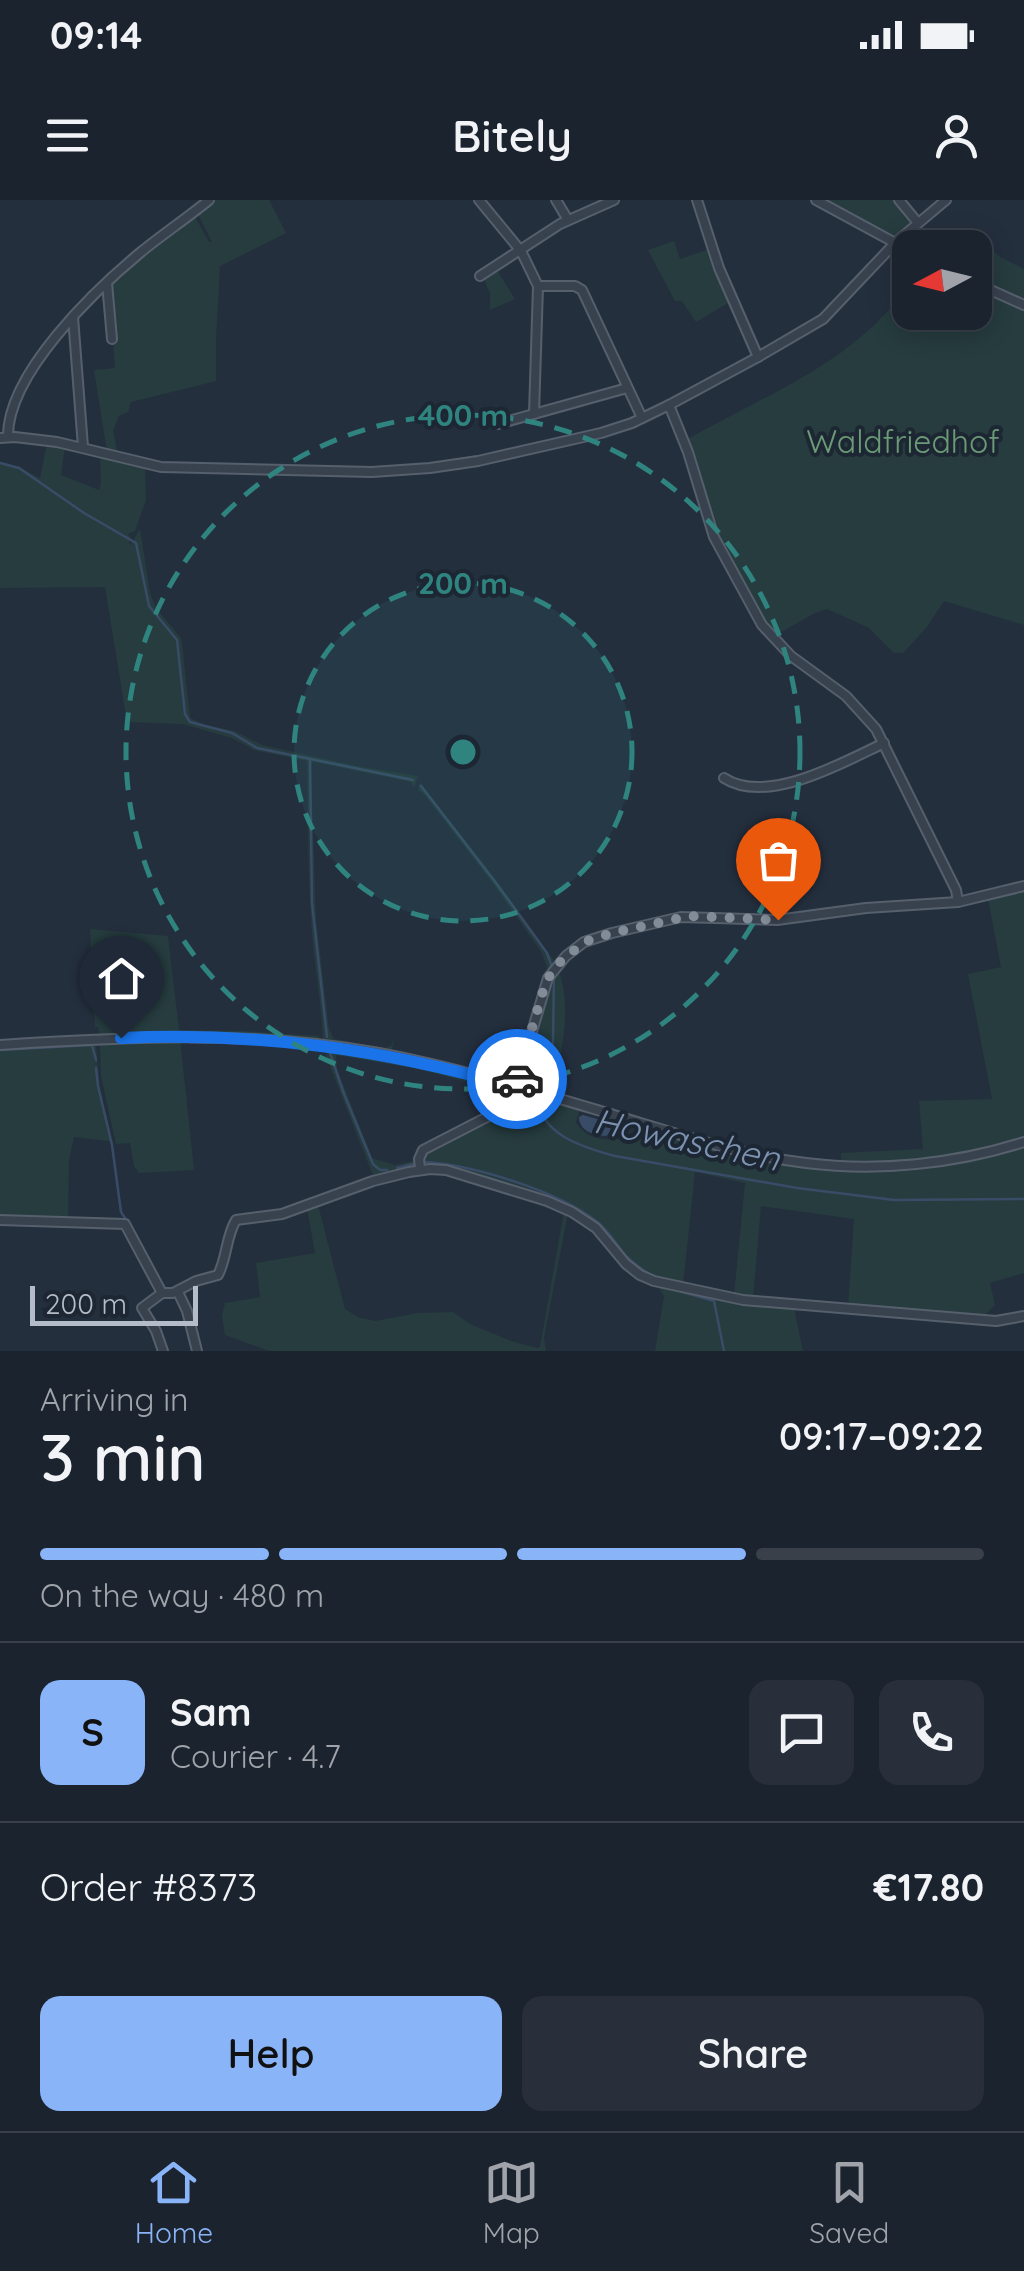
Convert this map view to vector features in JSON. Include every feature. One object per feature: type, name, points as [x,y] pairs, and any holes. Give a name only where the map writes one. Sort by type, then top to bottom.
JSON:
[{"type":"street","points":[[209,200],[140,253],[50,344],[30,373],[4,438],[57,442],[161,467],[397,472],[478,461],[611,430],[670,405],[823,320],[892,246]]},
{"type":"street","points":[[479,200],[520,251],[538,286],[534,414]]},
{"type":"street","points":[[556,200],[568,220]]},
{"type":"street","points":[[480,276],[568,220],[614,200]]},
{"type":"street","points":[[697,200],[720,268],[758,358]]},
{"type":"street","points":[[816,200],[892,240]]},
{"type":"street","points":[[899,200],[918,223]]},
{"type":"street","points":[[910,230],[946,200]]},
{"type":"street","points":[[107,283],[112,339]]},
{"type":"street","points":[[538,286],[575,286],[582,290],[642,418]]},
{"type":"street","points":[[992,291],[1024,305]]},
{"type":"street","points":[[74,318],[83,447]]},
{"type":"street","points":[[489,422],[498,424],[626,388]]},
{"type":"street","points":[[670,405],[714,537],[762,625],[790,656],[861,710],[876,729],[956,890],[958,902]]},
{"type":"street","points":[[724,778],[752,786],[795,782],[884,743]]},
{"type":"street","points":[[420,1170],[423,1150],[487,1117],[501,1104],[518,1075],[552,971],[575,948],[594,938],[681,916],[778,920],[866,908],[958,902],[1024,886]]},
{"type":"street","points":[[0,1045],[174,1036],[284,1040],[383,1054],[513,1086],[722,1147],[808,1163],[919,1163],[1024,1142]]},
{"type":"street","points":[[164,1351],[142,1308],[162,1293],[178,1292],[219,1273],[236,1220],[282,1214],[420,1170],[459,1173],[558,1205],[588,1221],[640,1275],[662,1284],[743,1300],[822,1308],[996,1321],[1024,1316]]},
{"type":"street","points":[[0,1220],[125,1224],[162,1293]]},
{"type":"street","points":[[178,1292],[197,1351]]},
{"type":"green space","points":[[212,200],[269,200],[286,233],[220,266],[216,381],[131,402],[113,431],[118,456],[107,452],[94,370],[115,368],[109,284],[194,215],[212,242],[197,212]]},
{"type":"green space","points":[[824,200],[896,200],[912,223],[904,230],[892,230],[892,235]]},
{"type":"green space","points":[[674,241],[680,259],[710,249],[730,302],[696,322],[682,301],[675,301],[648,250]]},
{"type":"green space","name":"Waldfriedhof","points":[[992,249],[1024,269],[1024,625],[944,601],[903,653],[894,653],[869,628],[827,609],[774,636],[718,543],[686,440],[808,374],[864,334],[892,306],[892,330],[992,330]]},
{"type":"green space","points":[[497,270],[515,299],[490,310],[490,294],[484,279]]},
{"type":"green space","points":[[47,444],[65,446],[61,475],[99,490],[100,456],[145,466],[146,500],[135,531],[128,534],[129,543],[140,529],[150,593],[156,608],[181,638],[190,718],[235,731],[262,745],[418,776],[414,788],[411,782],[313,762],[311,767],[316,920],[329,1029],[334,1039],[384,1048],[391,1046],[395,1036],[391,1053],[323,1041],[311,912],[307,761],[254,750],[232,738],[183,724],[127,722],[105,587],[0,588],[0,461],[40,478]]},
{"type":"green space","points":[[420,782],[555,962],[547,975],[542,953],[494,885],[418,791]]},
{"type":"green space","points":[[1024,888],[1024,1137],[934,1157],[841,1161],[841,1153],[923,1149],[919,1101],[992,1099],[968,974],[1001,967],[988,899]]},
{"type":"green space","points":[[90,929],[168,936],[179,1030],[319,1036],[318,1039],[214,1033],[100,1035],[95,1027]]},
{"type":"green space","points":[[558,969],[565,1014],[554,1090],[526,1082],[523,1071],[550,980]]},
{"type":"green space","points":[[180,1039],[194,1170],[139,1173],[130,1143],[116,1144],[101,1076],[100,1044]]},
{"type":"green space","points":[[93,1043],[113,1144],[74,1137],[69,1160],[68,1220],[0,1217],[0,1048]]},
{"type":"green space","points":[[328,1049],[399,1061],[497,1087],[504,1094],[500,1102],[500,1091],[419,1069],[336,1055],[337,1069],[372,1158],[395,1165],[417,1160],[412,1168],[374,1178],[326,1056]]},
{"type":"green space","points":[[520,1094],[580,1109],[576,1122],[586,1133],[599,1138],[629,1138],[642,1129],[739,1153],[832,1168],[926,1167],[1024,1146],[1024,1273],[990,1283],[995,1305],[981,1319],[848,1307],[854,1219],[761,1206],[753,1299],[734,1295],[745,1183],[695,1172],[683,1285],[650,1278],[569,1207],[424,1165],[426,1152]]},
{"type":"green space","points":[[318,1205],[345,1309],[375,1321],[418,1313],[453,1312],[470,1324],[537,1348],[564,1211],[568,1213],[544,1338],[546,1351],[269,1351],[225,1335],[225,1303],[260,1297],[256,1263],[315,1253],[307,1209]]},
{"type":"green space","points":[[657,1285],[794,1308],[803,1351],[655,1351],[664,1296]]},
{"type":"water","points":[[583,1115],[607,1122],[612,1131],[606,1136],[588,1131],[580,1122]]},
{"type":"waterway","name":"Howaschen","points":[[0,463],[19,468],[136,543],[149,606],[177,640],[185,714],[190,722],[232,733],[257,748],[413,780]]},
{"type":"waterway","points":[[310,760],[312,903],[327,1037]]},
{"type":"waterway","name":"Howaschen","points":[[421,786],[547,953],[552,967]]},
{"type":"waterway","name":"Howaschen","points":[[541,1088],[553,1042],[554,975]]},
{"type":"waterway","points":[[0,1050],[92,1045],[96,1060]]},
{"type":"waterway","points":[[330,1053],[373,1164],[387,1170]]},
{"type":"waterway","points":[[96,1068],[121,1212],[127,1221]]},
{"type":"waterway","name":"Howaschen","points":[[540,1096],[541,1109],[554,1130],[577,1144],[615,1156],[797,1188],[894,1200],[1024,1199]]},
{"type":"waterway","points":[[425,1162],[490,1174],[580,1210],[601,1225],[627,1257],[652,1276]]},
{"type":"waterway","points":[[397,1168],[413,1164]]},
{"type":"waterway","points":[[665,1287],[714,1301],[724,1351]]},
{"type":"way so far","points":[[517,1079],[546,981],[559,963],[584,942],[681,916],[778,920]]},
{"type":"route","points":[[121,1038],[206,1036],[284,1040],[383,1054],[513,1086],[517,1079]]}]
